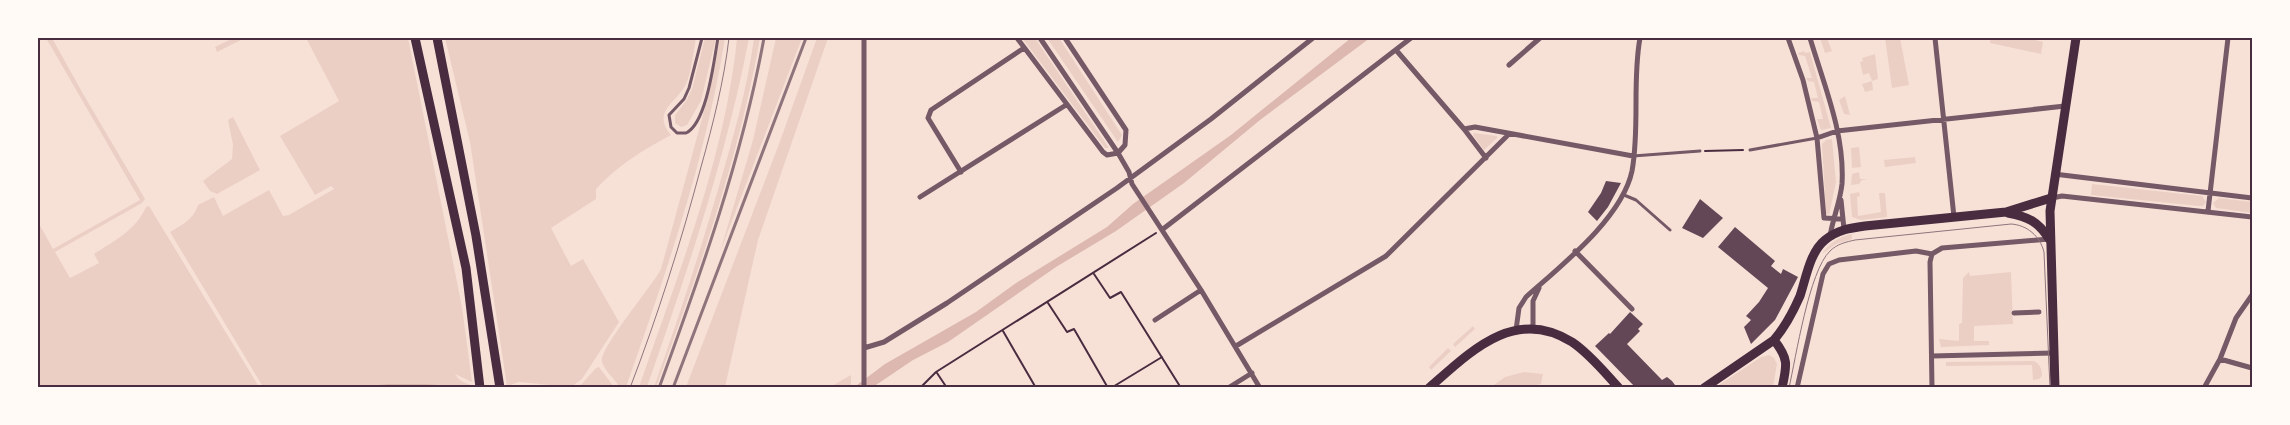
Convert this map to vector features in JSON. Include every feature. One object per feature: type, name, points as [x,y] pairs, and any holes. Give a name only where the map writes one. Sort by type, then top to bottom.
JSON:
[{"type":"main road","points":[[415,38],[466,268],[479,385]]},
{"type":"main road","points":[[436,38],[476,236],[500,386]]},
{"type":"main road","points":[[2055,388],[2049,239],[2051,198],[2076,38]]},
{"type":"main road","points":[[1704,388],[1774,340],[1782,330],[1799,298],[1816,252],[1844,224],[2006,212],[2051,198]]},
{"type":"main road","points":[[2006,212],[2032,219],[2040,224],[2049,239]]},
{"type":"main road","points":[[1429,388],[1487,340],[1516,330],[1533,329],[1548,330],[1573,342],[1619,388]]},
{"type":"main road","points":[[1774,340],[1786,356],[1782,388]]},
{"type":"street","points":[[864,38],[864,388]]},
{"type":"street","points":[[1017,38],[1103,152],[1107,155],[1118,153],[1125,145],[1126,130],[1065,38]]},
{"type":"street","points":[[1040,38],[1127,167],[1139,194],[1236,346],[1260,388]]},
{"type":"street","points":[[864,348],[884,342],[947,303],[1131,178],[1313,38]]},
{"type":"street","points":[[1163,229],[1411,38]]},
{"type":"street","points":[[1508,65],[1540,38]]},
{"type":"street","points":[[1516,330],[1520,308],[1526,297],[1606,222],[1624,195],[1632,170],[1640,38]]},
{"type":"street","points":[[1788,38],[1803,80],[1817,138],[1824,218],[1844,224],[1840,197],[1841,155],[1837,131],[1810,38]]},
{"type":"street","points":[[1935,38],[1954,217]]},
{"type":"street","points":[[2208,211],[2228,38]]},
{"type":"street","points":[[961,172],[928,118],[931,110],[1024,48]]},
{"type":"street","points":[[1396,50],[1464,129],[1486,158]]},
{"type":"street","points":[[920,197],[1066,105]]},
{"type":"street","points":[[1817,138],[1837,131],[2065,106]]},
{"type":"street","points":[[1464,129],[1475,127],[1633,156]]},
{"type":"street","points":[[1236,346],[1386,256],[1510,134]]},
{"type":"street","points":[[2054,174],[2252,198]]},
{"type":"street","points":[[2051,198],[2062,196],[2252,217]]},
{"type":"street","points":[[1830,236],[1832,220],[1840,197]]},
{"type":"street","points":[[1797,388],[1823,274],[1829,264],[1839,260],[1916,252],[1932,254],[1942,248],[2049,239]]},
{"type":"street","points":[[1575,251],[1632,309]]},
{"type":"street","points":[[1932,254],[1930,262],[1932,388]]},
{"type":"street","points":[[1533,329],[1533,301],[1544,281]]},
{"type":"street","points":[[1155,320],[1201,290]]},
{"type":"street","points":[[2204,388],[2220,359],[2236,318],[2252,295]]},
{"type":"street","points":[[2014,313],[2039,312]]},
{"type":"street","points":[[1932,356],[2054,354]]},
{"type":"street","points":[[2220,359],[2252,368]]},
{"type":"street","points":[[1228,388],[1252,373]]},
{"type":"lane","points":[[702,38],[689,88],[684,98],[669,115],[671,127],[677,133],[686,133],[697,124],[704,103],[718,38]]},
{"type":"lane","points":[[1750,150],[1817,138]]},
{"type":"lane","points":[[1633,156],[1700,151]]},
{"type":"lane","points":[[1624,195],[1636,200],[1670,230]]},
{"type":"path","points":[[1700,151],[1750,150]]},
{"type":"path","points":[[920,388],[936,372],[1163,229]]},
{"type":"path","points":[[1094,273],[1110,298],[1121,292],[1181,388]]},
{"type":"path","points":[[1047,302],[1067,332],[1074,329],[1109,388],[1162,357]]},
{"type":"path","points":[[1003,331],[1036,388]]},
{"type":"path","points":[[936,372],[947,388]]},
{"type":"shaded area","points":[[46,38],[52,38],[145,199],[142,203],[55,252],[70,278],[99,263],[94,254],[130,229],[146,207],[149,206],[259,387],[38,387],[38,222],[53,249],[140,200]]},
{"type":"shaded area","points":[[233,38],[245,38],[217,52],[215,47]]},
{"type":"shaded area","points":[[306,38],[408,38],[462,307],[472,382],[455,374],[467,384],[492,387],[387,384],[358,388],[263,387],[170,232],[190,218],[198,205],[214,197],[223,216],[269,190],[283,216],[289,215],[334,189],[331,186],[315,195],[280,136],[339,101]]},
{"type":"shaded area","points":[[445,38],[696,38],[688,80],[665,113],[664,120],[671,135],[622,166],[596,189],[596,199],[551,228],[571,266],[583,259],[619,322],[582,379],[571,387],[519,382],[507,386],[470,142]]},
{"type":"shaded area","points":[[705,38],[716,38],[701,101],[687,125],[681,127],[675,123],[675,115],[686,101],[692,89]]},
{"type":"shaded area","points":[[720,38],[725,38],[717,83],[696,171],[670,258],[626,387],[619,387],[603,366],[603,355],[661,269],[709,93]]},
{"type":"shaded area","points":[[737,38],[749,38],[740,83],[717,171],[691,258],[647,387],[639,387],[684,259],[711,171],[731,83]]},
{"type":"shaded area","points":[[754,38],[760,38],[741,127],[729,171],[702,258],[656,387],[654,387],[687,290],[723,174],[743,97]]},
{"type":"shaded area","points":[[776,38],[802,38],[720,252],[753,140]]},
{"type":"shaded area","points":[[817,38],[828,38],[758,240],[725,387],[686,387],[779,144]]},
{"type":"shaded area","points":[[1022,38],[1035,38],[1109,148],[1105,148]]},
{"type":"shaded area","points":[[1047,38],[1059,38],[1122,135],[1118,142]]},
{"type":"shaded area","points":[[1351,38],[1370,38],[1260,120],[1184,183],[1116,231],[1056,267],[948,342],[913,360],[873,387],[853,388],[885,364],[976,312],[1016,283],[1107,227],[1133,204],[1231,135]]},
{"type":"shaded area","points":[[1820,38],[1827,38],[1832,51],[1825,53]]},
{"type":"shaded area","points":[[1885,38],[1900,38],[1909,85],[1892,88]]},
{"type":"shaded area","points":[[1991,38],[2027,38],[2043,42],[2041,54],[1990,43]]},
{"type":"shaded area","points":[[1804,51],[1805,53],[1810,52],[1831,128],[1821,130],[1817,119],[1823,119],[1819,102],[1812,101],[1811,98],[1818,98],[1814,82],[1808,81],[1806,78],[1812,78],[1805,56],[1798,53]]},
{"type":"shaded area","points":[[1875,54],[1878,79],[1872,81],[1869,73],[1863,75],[1860,62],[1863,61],[1862,58]]},
{"type":"shaded area","points":[[1872,81],[1873,90],[1865,92],[1862,84]]},
{"type":"shaded area","points":[[1845,96],[1850,115],[1844,114],[1839,100]]},
{"type":"shaded area","points":[[233,117],[260,170],[217,194],[210,191],[203,181],[232,159],[233,145],[228,120]]},
{"type":"shaded area","points":[[1474,133],[1497,136],[1497,138],[1484,150],[1473,135]]},
{"type":"shaded area","points":[[1832,139],[1836,182],[1829,215],[1826,213],[1822,144],[1826,140]]},
{"type":"shaded area","points":[[1859,147],[1861,167],[1852,168],[1851,148]]},
{"type":"shaded area","points":[[1915,157],[1916,163],[1885,167],[1884,160]]},
{"type":"shaded area","points":[[1859,172],[1860,179],[1868,179],[1862,180],[1859,184],[1851,185],[1852,174]]},
{"type":"shaded area","points":[[2092,184],[2202,196],[2206,202],[2203,206],[2199,206],[2091,195]]},
{"type":"shaded area","points":[[1859,192],[1860,196],[1857,197],[1858,216],[1881,212],[1879,193],[1885,193],[1887,217],[1861,220],[1852,217],[1850,194]]},
{"type":"shaded area","points":[[2219,198],[2252,202],[2252,213],[2216,208],[2213,203]]},
{"type":"shaded area","points":[[1852,234],[1852,239],[1836,244],[1822,254],[1835,241]]},
{"type":"shaded area","points":[[1969,272],[1970,276],[2011,272],[2013,324],[1974,326],[1974,341],[1989,341],[1989,345],[1941,347],[1939,339],[1959,341],[1959,324],[1962,323],[1963,278]]},
{"type":"shaded area","points":[[1473,326],[1475,329],[1455,347],[1453,344]]},
{"type":"shaded area","points":[[1448,348],[1451,351],[1431,370],[1429,367]]},
{"type":"shaded area","points":[[1769,355],[1774,358],[1777,364],[1773,387],[1716,387],[1761,357]]},
{"type":"shaded area","points":[[2034,361],[2040,367],[2042,376],[2039,379],[2033,380],[2032,365],[1946,366],[1946,362]]},
{"type":"shaded area","points":[[599,367],[614,387],[579,387],[596,368]]},
{"type":"shaded area","points":[[1524,372],[1543,374],[1541,384],[1527,387],[1491,387],[1505,377]]},
{"type":"shaded area","points":[[851,375],[851,387],[830,387]]},
{"type":"shaded area","points":[[387,384],[426,384],[465,387],[358,387]]},
{"type":"building","points":[[1606,181],[1621,183],[1608,207],[1597,221],[1588,212],[1601,193]]},
{"type":"building","points":[[1700,199],[1723,218],[1703,238],[1682,228]]},
{"type":"building","points":[[1735,227],[1775,261],[1771,266],[1781,274],[1783,269],[1798,277],[1775,320],[1751,344],[1744,327],[1751,320],[1746,316],[1759,302],[1768,288],[1718,247]]},
{"type":"building","points":[[1630,312],[1643,324],[1638,329],[1640,331],[1627,344],[1662,380],[1667,377],[1672,381],[1675,385],[1674,388],[1636,388],[1595,346],[1610,334]]},
{"type":"tram line","points":[[630,388],[677,251],[710,135],[718,102],[729,38]]},
{"type":"tram line","points":[[1789,388],[1804,315],[1822,261],[1830,251],[1842,244],[1855,240],[2011,224],[2032,232],[2044,252],[2050,388]]},
{"type":"railway","points":[[659,388],[719,215],[744,127],[764,38]]},
{"type":"railway","points":[[673,388],[806,38]]}]
